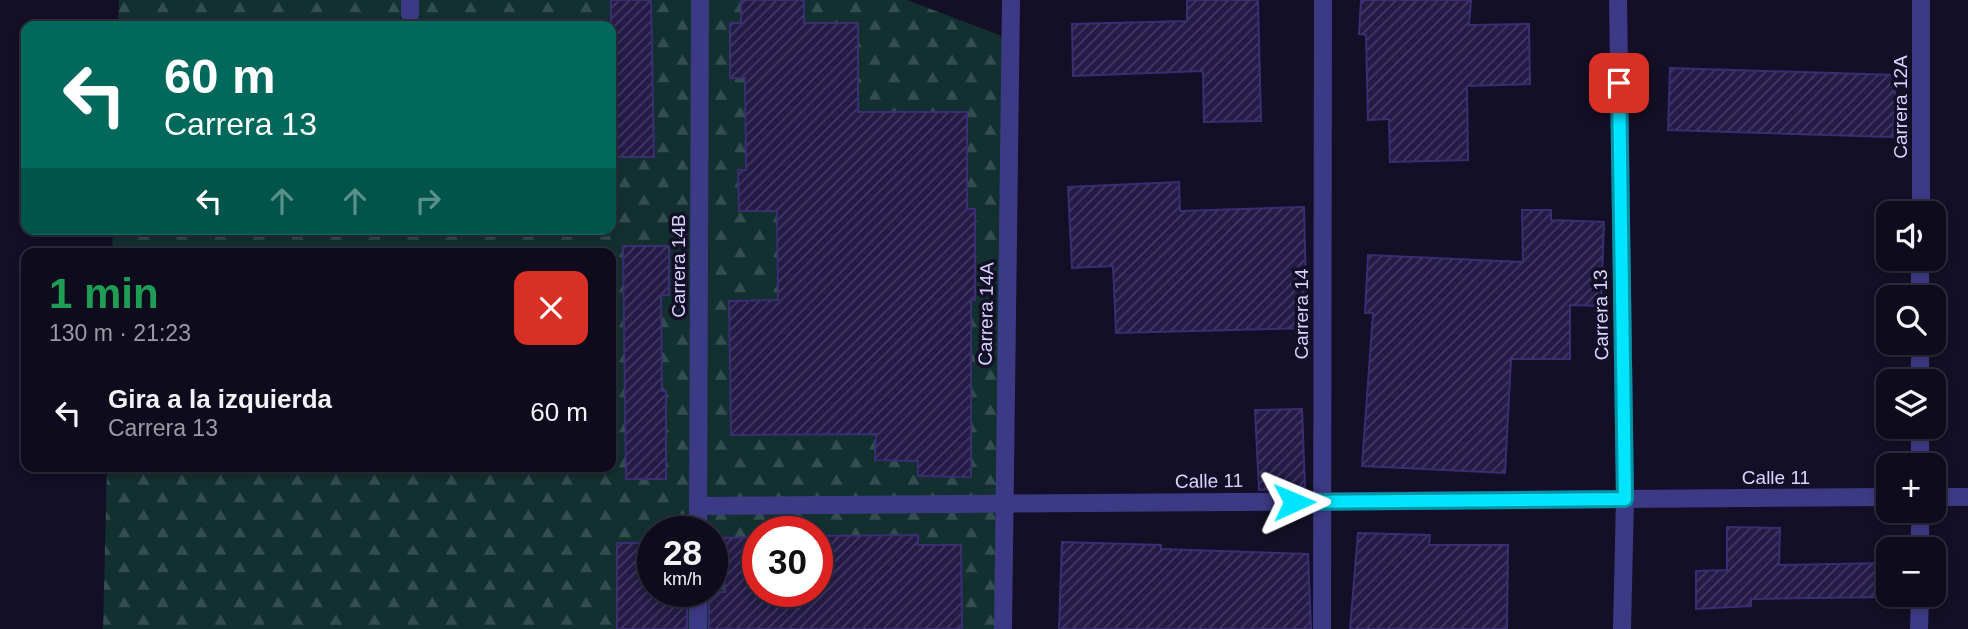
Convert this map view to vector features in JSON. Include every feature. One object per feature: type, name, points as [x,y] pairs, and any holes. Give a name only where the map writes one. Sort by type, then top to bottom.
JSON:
[{"type":"street","name":"Carrera 14B","points":[[698,516],[700,0]]},
{"type":"street","name":"Carrera 14A","points":[[1003,629],[1011,0]]},
{"type":"street","name":"Carrera 14","points":[[1322,629],[1324,0]]},
{"type":"street","name":"Carrera 13","points":[[1618,0],[1625,499],[1622,629]]},
{"type":"street","name":"Carrera 12A","points":[[1920,201],[1921,0]]},
{"type":"street","points":[[1946,497],[1968,497]]},
{"type":"street","name":"Calle 11","points":[[698,506],[1876,498]]},
{"type":"street","points":[[698,607],[698,629]]},
{"type":"street","points":[[1919,629],[1920,607]]},
{"type":"green space","points":[[119,0],[907,0],[1010,39],[995,629],[103,629],[107,472],[616,472],[616,248],[112,248],[113,235],[616,235],[616,21],[118,21]]},
{"type":"building","points":[[611,0],[651,0],[654,157],[616,157],[616,21],[611,21]]},
{"type":"building","points":[[741,0],[804,0],[804,23],[858,23],[858,112],[967,112],[967,209],[975,209],[975,300],[971,300],[971,477],[918,476],[918,461],[875,460],[876,434],[731,435],[729,301],[778,300],[777,211],[739,211],[738,170],[746,170],[745,78],[730,78],[730,23],[741,23]]},
{"type":"building","points":[[1187,0],[1258,0],[1261,121],[1204,122],[1203,71],[1073,76],[1072,24],[1187,21]]},
{"type":"building","points":[[1361,0],[1471,0],[1469,25],[1529,24],[1530,84],[1467,86],[1468,160],[1390,162],[1389,119],[1368,120],[1366,35],[1359,34]]},
{"type":"building","points":[[1670,68],[1896,75],[1893,137],[1668,130]]},
{"type":"building","points":[[1179,182],[1180,211],[1304,207],[1307,328],[1116,333],[1113,266],[1072,268],[1068,187]]},
{"type":"building","points":[[1522,210],[1551,210],[1551,220],[1604,222],[1601,306],[1570,305],[1570,359],[1511,359],[1505,473],[1362,466],[1373,313],[1365,313],[1368,255],[1523,262]]},
{"type":"building","points":[[623,246],[669,246],[669,295],[661,295],[662,391],[666,391],[666,479],[626,479]]},
{"type":"building","points":[[1302,409],[1305,487],[1259,490],[1255,410]]},
{"type":"building","points":[[1727,527],[1780,528],[1779,565],[1876,563],[1876,597],[1751,599],[1751,606],[1696,609],[1696,571],[1727,570]]},
{"type":"building","points":[[1358,533],[1430,535],[1429,545],[1508,545],[1507,629],[1350,629]]},
{"type":"building","points":[[918,535],[918,545],[961,545],[962,629],[709,629],[709,607],[728,607],[728,538],[742,537],[742,607],[833,607],[833,536]]},
{"type":"building","points":[[1062,542],[1161,545],[1161,549],[1308,554],[1311,629],[1059,629]]},
{"type":"building","points":[[617,543],[637,543],[637,607],[687,607],[687,629],[617,629]]},
{"type":"route","points":[[1294,502],[1625,499],[1619,83]]}]
